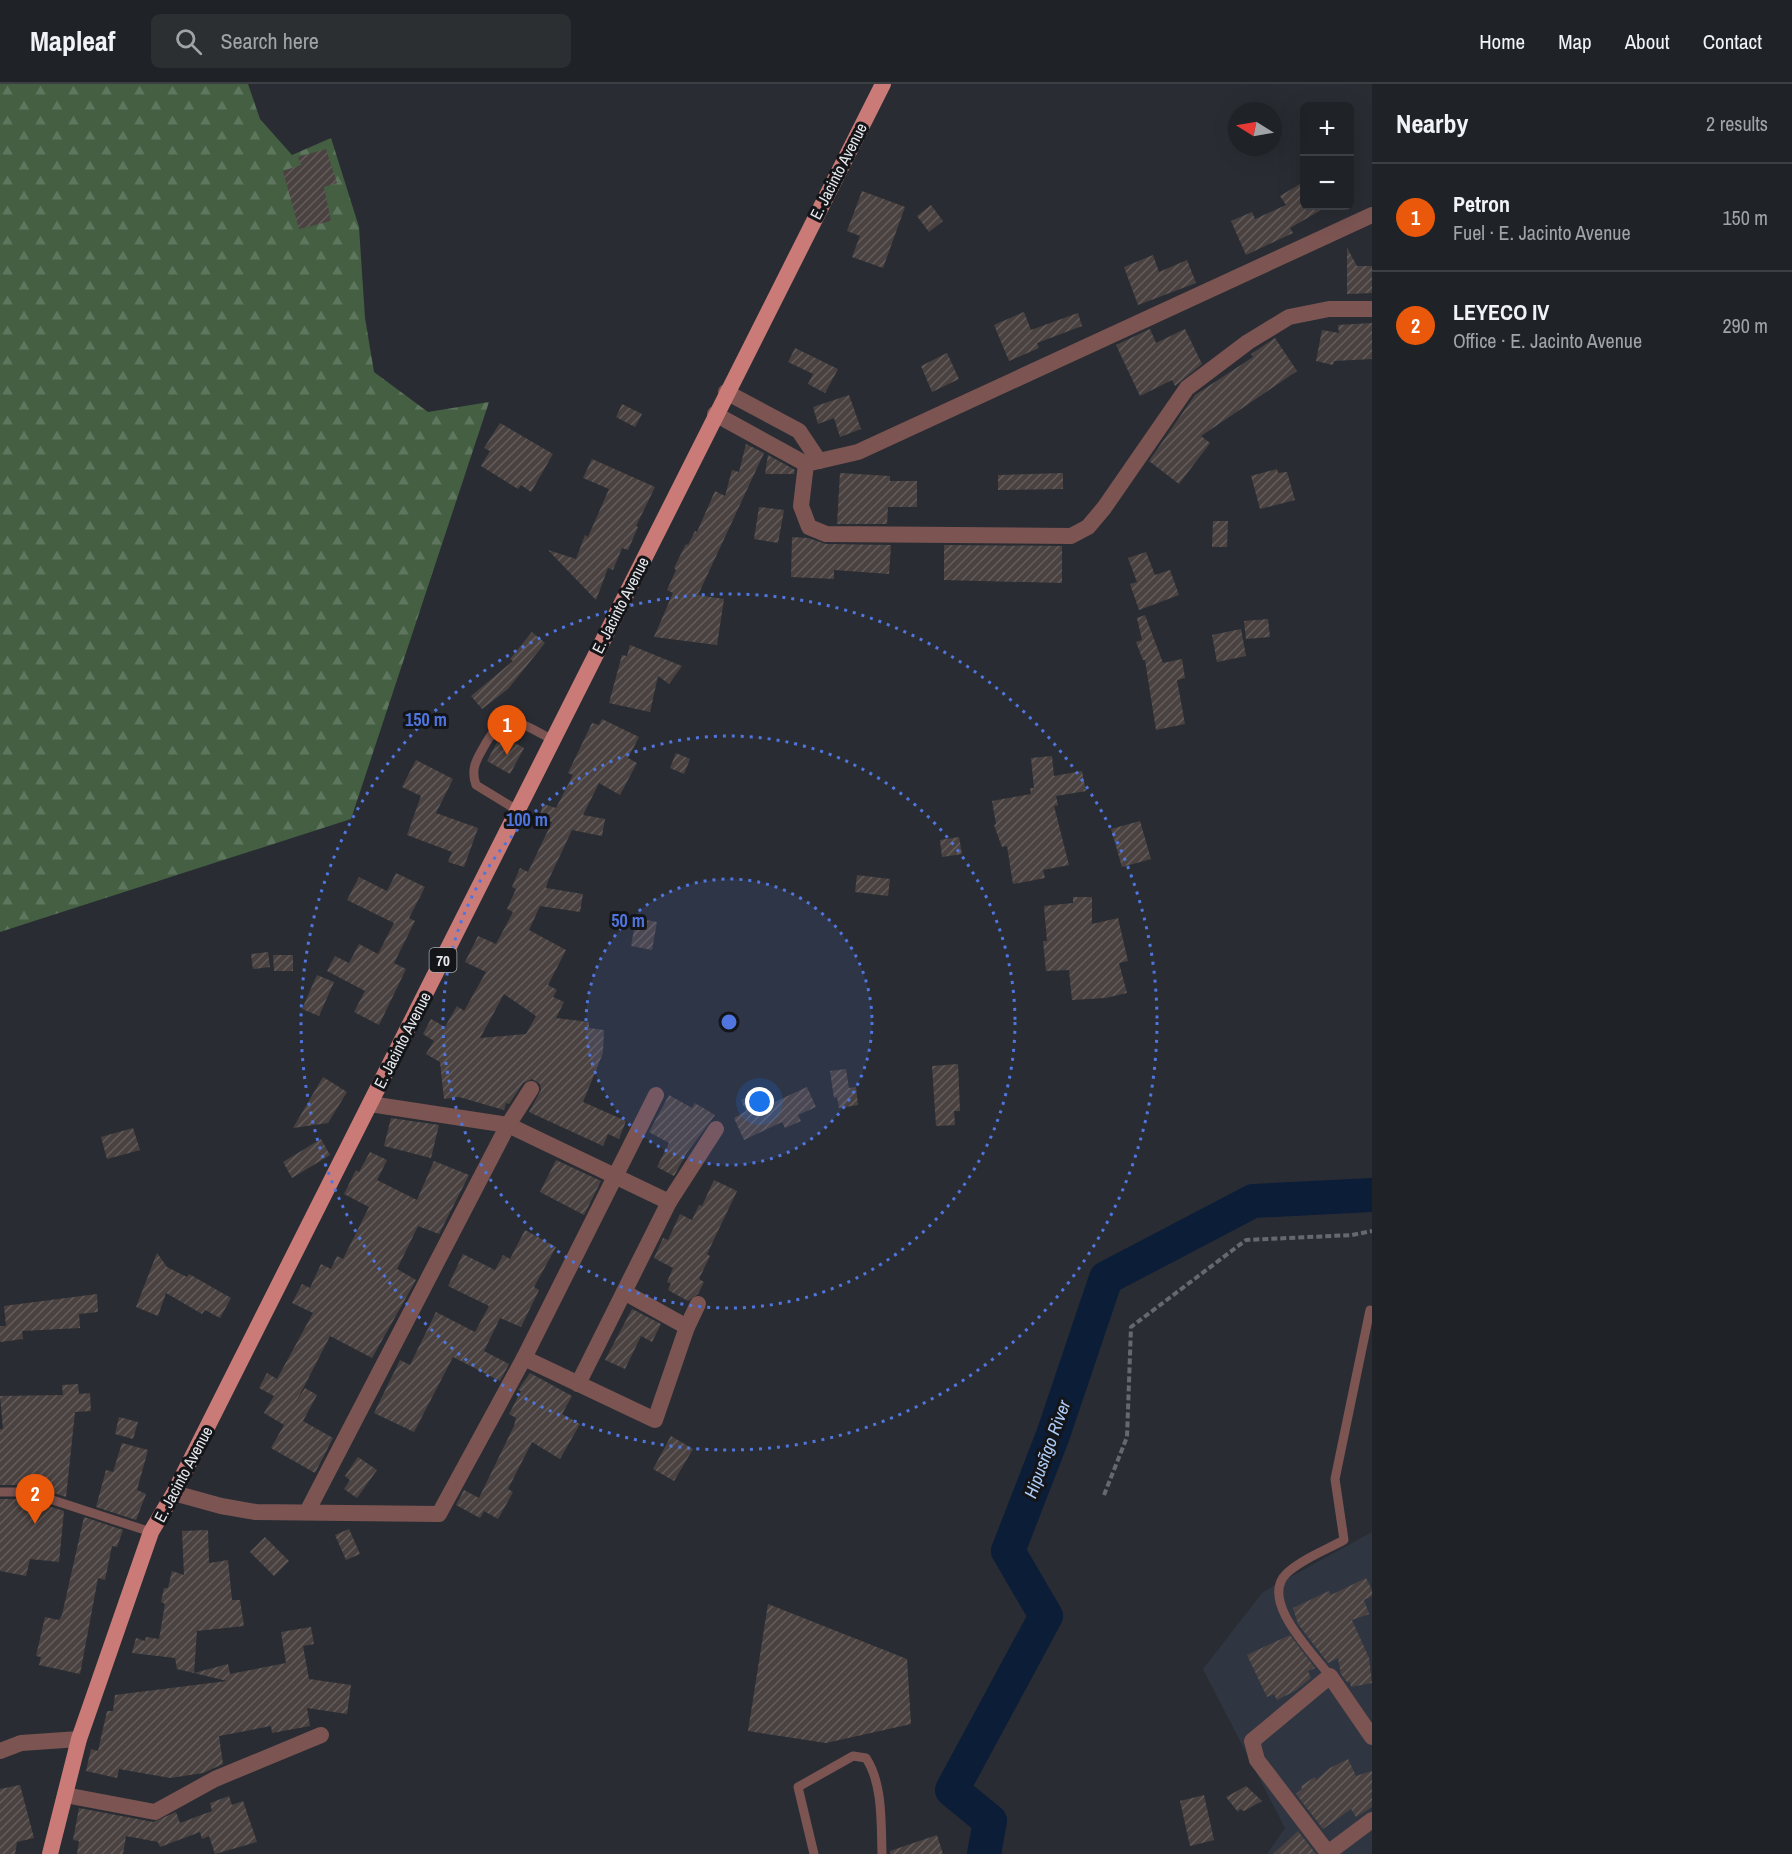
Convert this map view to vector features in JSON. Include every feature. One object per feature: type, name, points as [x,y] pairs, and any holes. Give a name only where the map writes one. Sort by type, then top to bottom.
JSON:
[{"type":"main road","name":"E. Jacinto Avenue","points":[[50,1854],[79,1739],[151,1532],[174,1493],[726,392],[883,84]]},
{"type":"street","points":[[715,414],[812,463],[858,452],[1372,215]]},
{"type":"street","points":[[726,392],[799,431],[812,463],[801,506],[809,527],[826,534],[1071,536],[1088,527],[1104,508],[1187,388],[1248,342],[1289,316],[1329,309],[1372,309]]},
{"type":"street","points":[[307,1512],[508,1125],[531,1089]]},
{"type":"street","points":[[174,1493],[221,1506],[256,1512],[439,1514],[524,1358],[656,1095]]},
{"type":"street","points":[[370,1104],[508,1125],[669,1202]]},
{"type":"street","points":[[578,1384],[669,1202],[716,1129]]},
{"type":"street","points":[[624,1292],[687,1327]]},
{"type":"street","points":[[524,1358],[655,1420],[687,1327],[698,1304]]},
{"type":"street","points":[[1372,1737],[1330,1676],[1252,1741],[1257,1761],[1328,1853],[1372,1820]]},
{"type":"street","points":[[65,1795],[155,1812],[215,1779],[321,1735]]},
{"type":"street","points":[[0,1751],[21,1743],[79,1739]]},
{"type":"lane","points":[[517,810],[476,785],[473,776],[474,764],[491,731],[499,724],[513,722],[524,724],[553,740]]},
{"type":"lane","points":[[1330,1676],[1280,1610],[1277,1594],[1286,1574],[1344,1540],[1335,1479],[1370,1310]]},
{"type":"lane","points":[[0,1492],[28,1492],[151,1532]]},
{"type":"lane","points":[[814,1854],[798,1787],[853,1756],[866,1758],[874,1771],[881,1822],[882,1854]]},
{"type":"path","points":[[1104,1495],[1127,1437],[1131,1327],[1246,1240],[1352,1235],[1372,1231]]},
{"type":"shaded area","points":[[1372,1532],[1372,1854],[1267,1854],[1285,1828],[1203,1669],[1263,1592]]},
{"type":"green space","points":[[0,84],[248,84],[260,119],[292,155],[331,138],[359,227],[365,318],[374,372],[428,412],[489,402],[351,819],[0,932]]},
{"type":"building","points":[[326,149],[337,183],[324,187],[331,221],[299,229],[283,171],[301,165],[298,157]]},
{"type":"building","points":[[1300,184],[1300,210],[1321,210],[1290,228],[1293,233],[1246,255],[1231,221],[1252,212],[1255,219],[1286,205],[1280,196]]},
{"type":"building","points":[[862,191],[905,207],[883,268],[852,257],[860,236],[847,231]]},
{"type":"building","points":[[931,205],[943,221],[929,232],[917,216]]},
{"type":"building","points":[[1347,248],[1357,266],[1372,266],[1372,293],[1347,294]]},
{"type":"building","points":[[1153,255],[1159,272],[1187,260],[1196,283],[1138,305],[1124,267]]},
{"type":"building","points":[[1024,312],[1031,330],[1078,313],[1082,326],[1037,343],[1039,348],[1009,361],[994,325]]},
{"type":"building","points":[[1372,323],[1372,359],[1334,361],[1333,365],[1316,361],[1322,330],[1339,333],[1338,325]]},
{"type":"building","points":[[1150,329],[1156,343],[1185,329],[1202,364],[1175,386],[1172,380],[1140,396],[1116,345]]},
{"type":"building","points":[[1275,338],[1297,371],[1201,436],[1210,443],[1179,484],[1149,461],[1195,395],[1253,357],[1251,354]]},
{"type":"building","points":[[795,348],[838,369],[825,393],[808,384],[813,374],[788,362]]},
{"type":"building","points":[[947,353],[959,379],[932,392],[921,366]]},
{"type":"building","points":[[849,395],[861,429],[840,437],[834,418],[818,424],[813,407]]},
{"type":"building","points":[[622,404],[642,414],[635,427],[616,417]]},
{"type":"building","points":[[500,423],[553,454],[531,492],[521,485],[518,489],[481,466],[490,451],[484,448]]},
{"type":"building","points":[[746,444],[764,453],[698,595],[724,599],[717,645],[654,637],[673,593],[667,590],[676,570],[674,568],[686,544],[688,545],[695,531],[697,532],[715,491],[725,496],[732,470],[739,472]]},
{"type":"building","points":[[768,455],[795,470],[794,474],[765,474]]},
{"type":"building","points":[[592,459],[655,487],[636,526],[638,527],[628,550],[622,548],[613,570],[608,568],[596,600],[548,550],[576,559],[585,535],[588,537],[609,489],[583,478]]},
{"type":"building","points":[[1277,469],[1278,473],[1287,472],[1295,500],[1260,509],[1251,476]]},
{"type":"building","points":[[840,473],[890,476],[890,481],[917,481],[917,507],[888,507],[887,524],[837,524]]},
{"type":"building","points":[[1063,473],[1063,489],[998,490],[998,475]]},
{"type":"building","points":[[759,507],[784,510],[778,543],[754,539]]},
{"type":"building","points":[[1213,521],[1228,521],[1227,547],[1212,547]]},
{"type":"building","points":[[792,537],[808,538],[826,544],[891,545],[889,574],[834,570],[834,579],[791,577]]},
{"type":"building","points":[[944,545],[1062,546],[1062,583],[944,580]]},
{"type":"building","points":[[1146,552],[1155,575],[1170,570],[1179,595],[1139,610],[1130,584],[1137,582],[1128,558]]},
{"type":"building","points":[[1145,615],[1163,663],[1182,659],[1185,678],[1177,680],[1185,724],[1156,730],[1145,660],[1136,642],[1142,640],[1137,618]]},
{"type":"building","points":[[1268,619],[1270,637],[1246,639],[1244,621]]},
{"type":"building","points":[[1241,629],[1246,656],[1217,662],[1212,635]]},
{"type":"building","points":[[532,632],[545,643],[508,689],[482,709],[471,696],[513,661],[510,659]]},
{"type":"building","points":[[630,645],[682,666],[669,684],[658,676],[650,712],[609,703],[622,655],[627,656]]},
{"type":"building","points":[[602,719],[639,737],[628,758],[637,763],[620,795],[599,783],[583,815],[605,819],[602,836],[572,830],[548,881],[546,888],[583,894],[580,912],[540,906],[529,930],[566,950],[548,985],[557,990],[553,997],[564,1002],[556,1018],[589,1022],[589,1028],[604,1030],[603,1053],[583,1102],[626,1121],[619,1139],[608,1134],[603,1146],[529,1112],[541,1090],[540,1084],[532,1079],[523,1083],[509,1104],[506,1103],[504,1110],[459,1097],[444,1099],[440,1062],[426,1054],[434,1041],[423,1034],[431,1019],[445,1027],[457,1006],[464,1011],[486,972],[465,962],[478,936],[496,944],[513,912],[507,909],[516,889],[512,887],[520,868],[528,872],[552,822],[539,819],[543,804],[556,808],[573,775],[568,773],[592,723],[599,725]],"holes":[[[504,994],[536,1016],[526,1034],[480,1038]]]},
{"type":"building","points":[[501,735],[524,748],[510,774],[487,761]]},
{"type":"building","points":[[676,753],[690,759],[684,774],[670,768]]},
{"type":"building","points":[[1052,756],[1054,776],[1082,771],[1086,791],[1056,796],[1058,805],[1054,806],[1069,865],[1043,870],[1045,878],[1013,884],[1007,846],[1002,847],[994,825],[996,824],[992,801],[1031,794],[1030,788],[1034,788],[1031,758]]},
{"type":"building","points":[[416,760],[453,779],[436,813],[478,828],[464,867],[448,862],[452,852],[407,835],[421,796],[402,787]]},
{"type":"building","points":[[1140,821],[1151,859],[1122,867],[1111,829]]},
{"type":"building","points":[[959,837],[962,854],[942,857],[940,840]]},
{"type":"building","points":[[396,873],[425,887],[409,918],[415,921],[394,963],[406,969],[379,1025],[354,1012],[365,991],[327,971],[335,956],[349,963],[359,944],[378,954],[394,923],[347,900],[359,877],[387,891]]},
{"type":"building","points":[[857,875],[890,879],[888,896],[855,892]]},
{"type":"building","points":[[1073,897],[1092,897],[1092,924],[1118,918],[1128,961],[1119,963],[1127,993],[1105,998],[1072,1000],[1069,970],[1046,971],[1043,941],[1047,941],[1044,906],[1073,903]]},
{"type":"building","points":[[636,918],[657,922],[652,950],[631,946]]},
{"type":"building","points":[[268,952],[270,967],[253,969],[251,954]]},
{"type":"building","points":[[273,955],[293,955],[293,971],[274,971]]},
{"type":"building","points":[[317,975],[334,982],[319,1016],[302,1009]]},
{"type":"building","points":[[958,1064],[960,1111],[954,1111],[955,1125],[936,1126],[932,1066]]},
{"type":"building","points":[[846,1069],[849,1088],[856,1087],[858,1105],[839,1108],[837,1097],[834,1098],[830,1071]]},
{"type":"building","points":[[323,1077],[347,1092],[328,1123],[293,1128]]},
{"type":"building","points":[[807,1087],[816,1107],[798,1115],[801,1121],[785,1128],[782,1122],[744,1140],[734,1118],[746,1111],[741,1100],[762,1091],[768,1105]]},
{"type":"building","points":[[669,1095],[692,1108],[695,1103],[715,1115],[686,1154],[674,1176],[657,1167],[669,1143],[649,1132]]},
{"type":"building","points":[[391,1118],[439,1125],[431,1158],[384,1146]]},
{"type":"building","points":[[133,1128],[140,1150],[107,1159],[101,1137]]},
{"type":"building","points":[[321,1139],[330,1155],[292,1178],[283,1162]]},
{"type":"building","points":[[370,1152],[387,1160],[377,1180],[417,1200],[434,1161],[469,1175],[439,1234],[418,1226],[397,1269],[416,1280],[372,1358],[330,1336],[295,1404],[305,1388],[317,1395],[303,1421],[333,1438],[315,1473],[271,1448],[284,1425],[264,1413],[274,1396],[259,1388],[267,1373],[277,1379],[313,1313],[292,1303],[302,1284],[310,1288],[321,1264],[331,1269],[337,1256],[343,1259],[369,1207],[344,1194],[356,1170],[359,1172]]},
{"type":"building","points":[[556,1160],[601,1181],[584,1215],[540,1192]]},
{"type":"building","points":[[714,1180],[737,1191],[707,1254],[710,1256],[699,1279],[704,1282],[698,1294],[688,1301],[668,1290],[671,1284],[667,1282],[673,1268],[654,1258],[663,1238],[668,1240],[680,1214],[692,1220],[699,1205],[702,1206]]},
{"type":"building","points":[[525,1230],[556,1247],[534,1287],[539,1290],[521,1327],[500,1318],[484,1351],[509,1364],[500,1381],[453,1357],[414,1432],[374,1413],[400,1360],[410,1365],[436,1312],[475,1332],[489,1306],[448,1286],[463,1254],[495,1270],[503,1255],[510,1259]]},
{"type":"building","points":[[157,1253],[167,1267],[187,1277],[189,1274],[231,1298],[220,1318],[205,1310],[202,1314],[166,1293],[158,1316],[136,1307]]},
{"type":"building","points":[[97,1294],[98,1312],[79,1314],[80,1328],[22,1331],[23,1339],[0,1342],[0,1326],[6,1326],[4,1306]]},
{"type":"building","points":[[632,1309],[661,1324],[652,1342],[641,1336],[625,1369],[605,1360]]},
{"type":"building","points":[[530,1373],[572,1396],[562,1414],[580,1424],[560,1459],[532,1442],[508,1489],[513,1492],[498,1519],[484,1511],[480,1518],[456,1505],[464,1490],[479,1498],[514,1426],[516,1418],[509,1414],[521,1391],[518,1390]]},
{"type":"building","points":[[78,1384],[79,1394],[90,1393],[91,1411],[75,1412],[66,1497],[30,1485],[0,1485],[0,1429],[3,1429],[0,1396],[63,1395],[62,1385]]},
{"type":"building","points":[[119,1417],[138,1422],[133,1439],[115,1434]]},
{"type":"building","points":[[671,1436],[693,1449],[674,1481],[653,1469]]},
{"type":"building","points":[[122,1443],[148,1450],[137,1490],[146,1494],[136,1520],[96,1507],[106,1470],[113,1472]]},
{"type":"building","points":[[358,1457],[377,1470],[357,1498],[344,1489],[350,1480],[345,1476]]},
{"type":"building","points":[[0,1499],[27,1499],[64,1511],[59,1562],[30,1559],[26,1576],[0,1571]]},
{"type":"building","points":[[84,1517],[123,1530],[117,1547],[112,1546],[105,1580],[98,1578],[80,1674],[39,1665],[41,1657],[36,1656],[45,1617],[59,1620],[62,1615]]},
{"type":"building","points":[[349,1529],[360,1554],[346,1560],[335,1535]]},
{"type":"building","points":[[208,1530],[209,1563],[228,1560],[232,1600],[240,1600],[244,1626],[197,1631],[194,1673],[177,1669],[175,1658],[132,1653],[136,1638],[145,1641],[146,1637],[159,1639],[165,1604],[161,1602],[164,1588],[168,1588],[172,1571],[184,1575],[182,1531]]},
{"type":"building","points":[[265,1537],[289,1561],[274,1576],[250,1552]]},
{"type":"building","points":[[1366,1578],[1372,1590],[1372,1596],[1364,1600],[1369,1614],[1352,1620],[1369,1658],[1372,1683],[1351,1687],[1350,1682],[1347,1682],[1341,1674],[1338,1658],[1328,1663],[1298,1624],[1293,1608],[1329,1591],[1331,1595]]},
{"type":"building","points":[[768,1604],[907,1659],[911,1724],[826,1743],[748,1731]]},
{"type":"building","points":[[311,1627],[314,1644],[303,1646],[309,1679],[351,1685],[347,1714],[307,1708],[310,1726],[272,1733],[271,1726],[219,1736],[223,1764],[203,1773],[170,1778],[119,1769],[117,1778],[86,1771],[91,1749],[98,1751],[107,1711],[113,1711],[115,1695],[227,1681],[194,1673],[228,1664],[230,1674],[286,1663],[281,1632]]},
{"type":"building","points":[[1290,1635],[1315,1668],[1308,1671],[1311,1678],[1295,1691],[1277,1700],[1274,1694],[1267,1697],[1247,1655]]},
{"type":"building","points":[[1348,1759],[1356,1776],[1372,1771],[1372,1807],[1356,1817],[1351,1809],[1323,1829],[1296,1794],[1302,1789],[1301,1786],[1315,1777],[1316,1780],[1330,1768]]},
{"type":"building","points":[[20,1785],[34,1838],[17,1842],[15,1854],[0,1854],[0,1789]]},
{"type":"building","points":[[1246,1786],[1262,1801],[1244,1811],[1240,1809],[1238,1812],[1226,1797]]},
{"type":"building","points":[[1204,1795],[1214,1840],[1190,1846],[1180,1801]]},
{"type":"building","points":[[229,1796],[232,1805],[243,1801],[257,1842],[215,1854],[209,1836],[202,1839],[200,1832],[160,1847],[158,1842],[126,1836],[123,1854],[77,1854],[79,1841],[73,1840],[79,1808],[153,1822],[176,1812],[180,1823],[212,1811],[210,1803]]},
{"type":"building","points":[[1297,1832],[1316,1854],[1273,1854]]},
{"type":"building","points":[[937,1835],[943,1854],[890,1854],[890,1851]]},
{"type":"waterway","name":"Hipusñgo River","points":[[984,1854],[990,1821],[952,1790],[1046,1616],[1008,1551],[1053,1435],[1106,1278],[1253,1201],[1372,1195]]},
{"type":"place","name":"Petron","points":[[507,755]]},
{"type":"place","name":"LEYECO IV","points":[[35,1524]]}]
